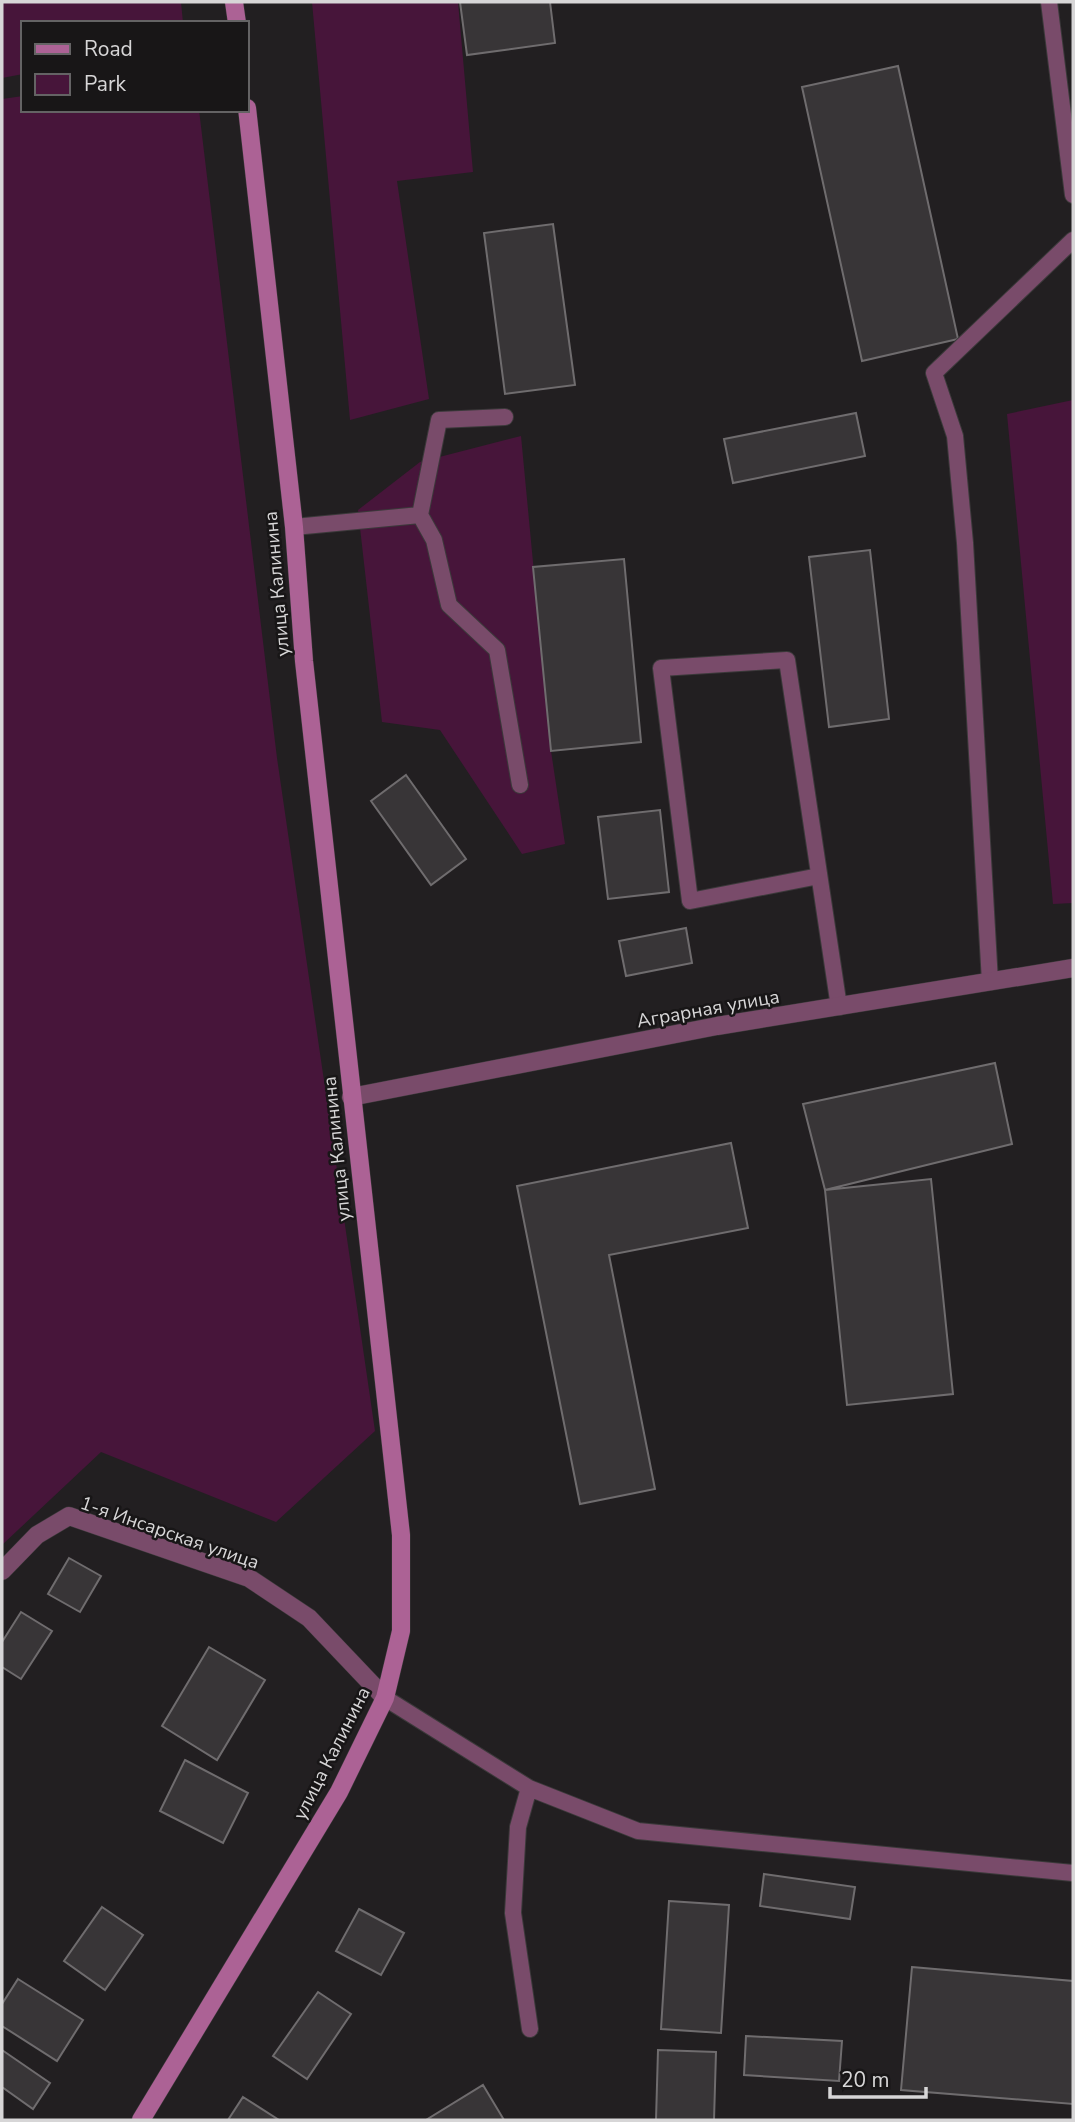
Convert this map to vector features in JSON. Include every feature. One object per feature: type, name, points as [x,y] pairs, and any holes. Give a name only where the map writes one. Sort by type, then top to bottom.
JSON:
[{"type":"main road","points":[[234,2],[237,21]]},
{"type":"main road","name":"улица Калинина","points":[[141,2120],[339,1792],[385,1698],[401,1631],[401,1535],[303,661],[294,527],[247,112]]},
{"type":"street","name":"Аграрная улица","points":[[352,1097],[717,1026],[1073,968]]},
{"type":"street","name":"1-я Инсарская улица","points":[[2,1572],[37,1535],[69,1516],[249,1578],[309,1618],[385,1698]]},
{"type":"lane","points":[[1049,2],[1073,195]]},
{"type":"lane","points":[[990,982],[964,530],[955,436],[934,373],[1073,240]]},
{"type":"lane","points":[[505,416],[439,420],[420,516],[434,540],[449,605],[497,650],[520,785]]},
{"type":"lane","points":[[294,527],[420,516]]},
{"type":"lane","points":[[819,876],[690,901],[661,668],[787,660],[839,1007]]},
{"type":"lane","points":[[385,1698],[529,1787],[638,1831],[1073,1873]]},
{"type":"lane","points":[[529,1787],[518,1828],[513,1913],[530,2029]]},
{"type":"green space","points":[[2,2],[181,2],[183,21],[21,21],[21,74],[2,78]]},
{"type":"green space","points":[[312,2],[458,2],[473,172],[397,181],[429,399],[350,420]]},
{"type":"green space","points":[[21,96],[21,112],[199,112],[277,758],[375,1431],[276,1522],[101,1452],[2,1545],[2,99]]},
{"type":"green space","points":[[1073,400],[1073,903],[1053,904],[1007,414]]},
{"type":"green space","points":[[521,436],[551,751],[565,844],[522,854],[440,730],[382,722],[358,510],[420,462]]},
{"type":"building","points":[[460,2],[550,2],[555,43],[467,55]]},
{"type":"building","points":[[898,66],[958,339],[862,361],[802,87]]},
{"type":"building","points":[[553,224],[575,385],[505,394],[484,233]]},
{"type":"building","points":[[856,413],[865,456],[733,483],[724,439]]},
{"type":"building","points":[[870,550],[889,719],[829,727],[809,557]]},
{"type":"building","points":[[624,559],[641,742],[551,751],[533,567]]},
{"type":"building","points":[[406,775],[466,859],[431,885],[371,801]]},
{"type":"building","points":[[660,810],[669,892],[608,899],[598,817]]},
{"type":"building","points":[[686,928],[692,963],[626,976],[619,941]]},
{"type":"building","points":[[995,1063],[1012,1144],[825,1190],[803,1104]]},
{"type":"building","points":[[731,1143],[748,1228],[609,1255],[655,1489],[580,1504],[517,1186]]},
{"type":"building","points":[[931,1179],[953,1394],[847,1405],[825,1190]]},
{"type":"building","points":[[69,1558],[101,1576],[80,1612],[48,1594]]},
{"type":"building","points":[[21,1612],[52,1631],[21,1679],[2,1667],[2,1642]]},
{"type":"building","points":[[209,1647],[265,1680],[217,1760],[162,1726]]},
{"type":"building","points":[[185,1760],[248,1793],[223,1843],[160,1811]]},
{"type":"building","points":[[764,1874],[855,1887],[850,1919],[760,1906]]},
{"type":"building","points":[[669,1901],[729,1905],[721,2033],[661,2029]]},
{"type":"building","points":[[102,1907],[143,1935],[105,1990],[64,1961]]},
{"type":"building","points":[[359,1909],[404,1933],[381,1975],[336,1951]]},
{"type":"building","points":[[912,1967],[1073,1981],[1073,2104],[901,2090]]},
{"type":"building","points":[[18,1979],[83,2020],[57,2061],[2,2026],[2,2004]]},
{"type":"building","points":[[318,1992],[351,2014],[307,2079],[273,2056]]},
{"type":"building","points":[[746,2036],[842,2041],[839,2081],[744,2075]]},
{"type":"building","points":[[2,2050],[50,2083],[33,2109],[2,2087]]},
{"type":"building","points":[[658,2050],[716,2052],[714,2120],[656,2120]]},
{"type":"building","points":[[483,2085],[504,2120],[426,2120]]},
{"type":"building","points":[[243,2097],[279,2120],[228,2120]]}]
